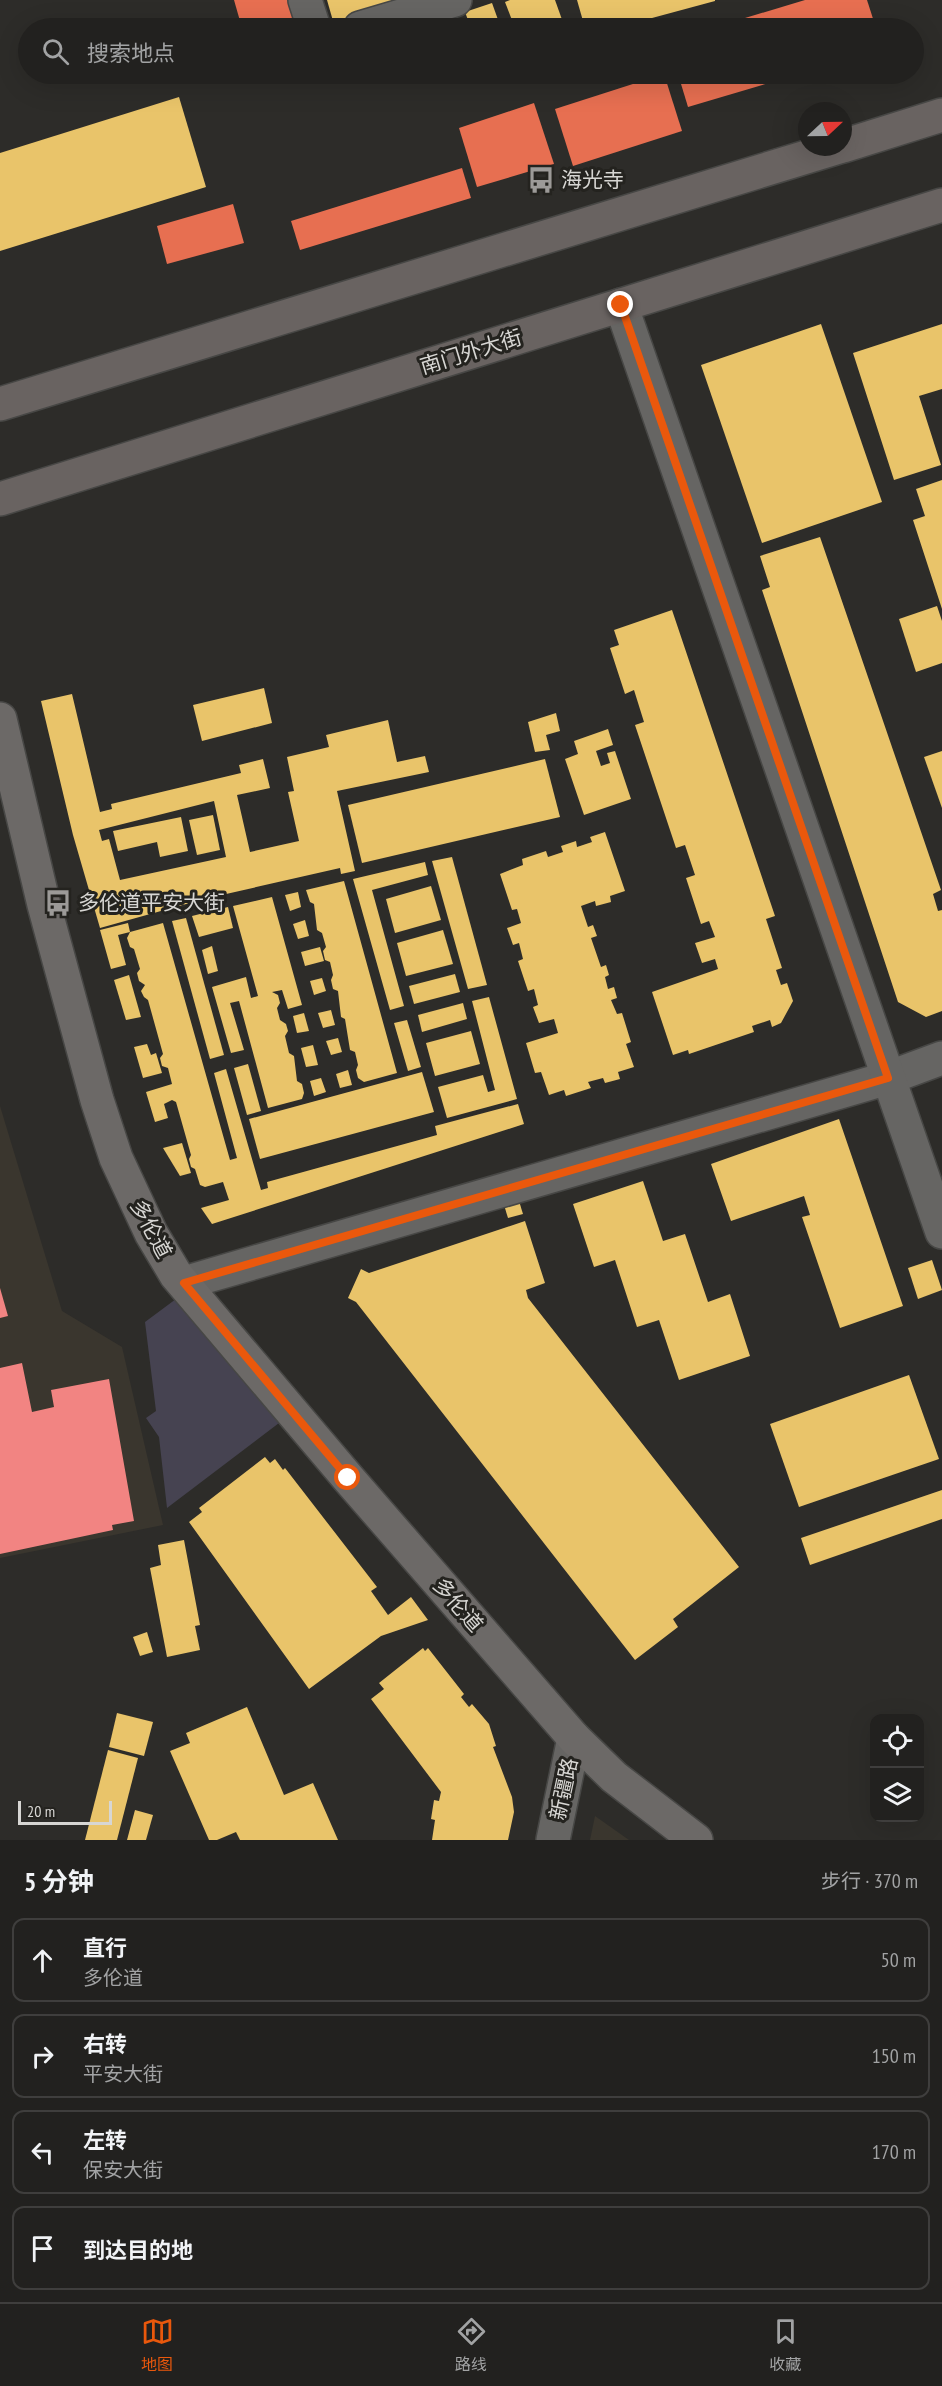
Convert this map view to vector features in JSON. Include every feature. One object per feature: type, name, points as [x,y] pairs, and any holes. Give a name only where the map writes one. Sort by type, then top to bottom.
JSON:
[{"type":"main road","points":[[852,143],[942,115]]},
{"type":"main road","points":[[0,404],[810,156]]},
{"type":"main road","name":"南门外大街","points":[[0,499],[942,205]]},
{"type":"main road","name":"多伦道","points":[[0,719],[44,905],[103,1119],[116,1158],[151,1233],[184,1283],[348,1478],[574,1738],[614,1777],[696,1840]]},
{"type":"street","points":[[305,0],[311,18]]},
{"type":"street","points":[[393,18],[453,0]]},
{"type":"street","points":[[621,305],[942,1232]]},
{"type":"street","points":[[184,1283],[888,1078],[942,1058]]},
{"type":"street","name":"新疆路","points":[[553,1840],[574,1738]]},
{"type":"shaded area","points":[[0,1106],[62,1311],[122,1347],[163,1525],[0,1558]]},
{"type":"shaded area","points":[[595,1816],[629,1840],[590,1840]]},
{"type":"building: 住宅","points":[[327,0],[395,0],[398,10],[370,18],[332,18]]},
{"type":"building: 住宅","points":[[555,0],[561,18],[511,18],[505,2]]},
{"type":"building: 住宅","points":[[577,0],[715,0],[652,18],[582,18]]},
{"type":"building: 住宅","points":[[492,3],[497,18],[467,18],[465,12]]},
{"type":"building: 住宅","points":[[179,97],[206,187],[0,251],[0,153]]},
{"type":"building: 住宅","points":[[821,324],[882,502],[762,543],[701,365]]},
{"type":"building: 住宅","points":[[942,324],[942,389],[919,396],[941,465],[894,480],[853,353]]},
{"type":"building: 住宅","points":[[942,480],[942,609],[913,520],[925,516],[916,489]]},
{"type":"building: 住宅","points":[[820,537],[941,890],[933,894],[938,911],[942,910],[942,1011],[926,1017],[898,1002],[762,590],[770,587],[760,556]]},
{"type":"building: 住宅","points":[[937,606],[942,621],[942,663],[916,672],[899,619]]},
{"type":"building: 住宅","points":[[672,610],[775,916],[766,919],[782,968],[776,970],[781,985],[787,983],[793,1001],[781,1023],[772,1027],[770,1020],[752,1026],[754,1032],[689,1054],[688,1050],[673,1055],[652,992],[718,969],[715,959],[702,963],[695,943],[715,937],[709,921],[701,924],[686,878],[695,875],[685,845],[676,848],[635,725],[644,722],[634,690],[625,694],[610,648],[619,645],[614,630]]},
{"type":"building: 住宅","points":[[264,688],[272,723],[202,741],[193,705]]},
{"type":"building: 住宅","points":[[72,694],[100,812],[112,809],[111,804],[241,773],[239,765],[263,759],[270,788],[237,795],[250,852],[299,841],[288,792],[294,791],[287,757],[329,747],[326,735],[388,720],[397,762],[425,756],[429,772],[337,791],[355,871],[341,874],[340,868],[204,899],[100,928],[73,835],[41,701]],"holes":[[[214,801],[226,857],[120,880],[109,839],[102,841],[99,830]]]},
{"type":"building: 住宅","points":[[556,713],[560,731],[546,735],[550,750],[535,752],[528,722]]},
{"type":"building: 住宅","points":[[608,729],[613,745],[596,751],[601,766],[610,763],[607,753],[615,751],[631,799],[584,815],[565,759],[578,754],[574,741]]},
{"type":"building: 住宅","points":[[942,751],[942,808],[924,757]]},
{"type":"building: 住宅","points":[[545,759],[560,817],[362,863],[348,805]]},
{"type":"building: 住宅","points":[[213,815],[220,850],[197,855],[189,820]]},
{"type":"building: 住宅","points":[[181,817],[188,851],[160,857],[157,842],[118,851],[113,831]]},
{"type":"building: 住宅","points":[[605,832],[625,891],[610,896],[611,902],[596,906],[595,901],[581,906],[588,927],[593,925],[597,936],[591,938],[601,967],[606,965],[609,975],[605,977],[608,989],[614,987],[617,998],[611,1000],[617,1014],[622,1013],[631,1042],[626,1044],[634,1067],[618,1072],[620,1079],[605,1083],[603,1078],[588,1082],[591,1088],[566,1096],[564,1090],[549,1095],[541,1072],[535,1073],[526,1043],[558,1033],[554,1019],[539,1023],[533,1007],[538,1005],[534,989],[528,991],[518,961],[523,959],[519,943],[513,945],[507,928],[521,923],[517,909],[512,910],[500,874],[523,865],[522,859],[546,851],[548,857],[563,852],[561,846],[576,841],[577,847],[592,842],[590,837]]},
{"type":"building: 住宅","points":[[452,857],[487,985],[468,989],[432,861]]},
{"type":"building: 住宅","points":[[425,862],[428,875],[372,890],[404,1006],[390,1010],[353,879]]},
{"type":"building: 住宅","points":[[344,881],[397,1073],[364,1082],[358,1078],[356,1070],[358,1065],[355,1052],[350,1050],[345,1019],[341,1017],[338,991],[333,989],[330,962],[325,960],[323,951],[326,947],[322,933],[317,930],[314,904],[310,902],[306,890]]},
{"type":"building: 住宅","points":[[431,886],[441,920],[395,933],[386,899]]},
{"type":"building: 住宅","points":[[298,892],[301,907],[290,911],[285,895]]},
{"type":"building: 住宅","points":[[272,897],[302,1005],[288,1009],[282,990],[272,992],[278,995],[280,1003],[277,1008],[280,1020],[286,1024],[288,1031],[285,1036],[289,1053],[294,1056],[297,1081],[302,1084],[304,1093],[302,1099],[268,1108],[239,1001],[230,1003],[244,1050],[231,1053],[212,987],[246,977],[251,998],[258,996],[233,906]]},
{"type":"building: 住宅","points":[[228,907],[233,928],[199,937],[192,916]]},
{"type":"building: 住宅","points":[[186,918],[224,1055],[210,1059],[172,921]]},
{"type":"building: 住宅","points":[[305,920],[309,936],[298,939],[293,924]]},
{"type":"building: 住宅","points":[[128,923],[130,932],[118,935],[126,965],[111,969],[100,930]]},
{"type":"building: 住宅","points":[[163,923],[230,1160],[237,1158],[214,1073],[226,1069],[261,1190],[268,1188],[267,1182],[437,1135],[435,1126],[518,1104],[524,1124],[212,1224],[201,1208],[229,1200],[223,1182],[205,1187],[200,1185],[195,1169],[191,1167],[189,1159],[191,1155],[176,1102],[172,1100],[164,1104],[168,1118],[155,1122],[146,1092],[172,1084],[168,1068],[162,1066],[160,1058],[163,1054],[148,1000],[141,991],[145,985],[139,981],[137,973],[140,969],[134,949],[130,947],[127,938],[130,932]]},
{"type":"building: 住宅","points":[[443,930],[453,964],[406,976],[397,943]]},
{"type":"building: 住宅","points":[[212,946],[218,971],[208,974],[202,950]]},
{"type":"building: 住宅","points":[[320,947],[324,961],[305,966],[301,952]]},
{"type":"building: 住宅","points":[[455,974],[460,992],[414,1004],[409,986]]},
{"type":"building: 住宅","points":[[129,975],[141,1017],[126,1020],[114,980]]},
{"type":"building: 住宅","points":[[322,978],[326,991],[314,995],[310,981]]},
{"type":"building: 住宅","points":[[489,997],[517,1099],[447,1118],[438,1087],[483,1075],[488,1092],[495,1090],[472,1001]]},
{"type":"building: 住宅","points":[[463,1003],[467,1019],[422,1032],[418,1015]]},
{"type":"building: 住宅","points":[[331,1010],[335,1025],[323,1028],[318,1013]]},
{"type":"building: 住宅","points":[[304,1013],[309,1031],[297,1033],[293,1016]]},
{"type":"building: 住宅","points":[[407,1020],[421,1067],[408,1071],[394,1023]]},
{"type":"building: 住宅","points":[[471,1031],[480,1064],[435,1076],[426,1043]]},
{"type":"building: 住宅","points":[[338,1038],[342,1052],[331,1055],[326,1041]]},
{"type":"building: 住宅","points":[[147,1044],[151,1055],[156,1053],[162,1073],[143,1078],[134,1047]]},
{"type":"building: 住宅","points":[[313,1045],[318,1065],[306,1067],[301,1048]]},
{"type":"building: 住宅","points":[[248,1064],[261,1111],[247,1115],[234,1068]]},
{"type":"building: 住宅","points":[[348,1070],[352,1085],[340,1088],[336,1074]]},
{"type":"building: 住宅","points":[[422,1072],[434,1112],[260,1159],[249,1119]]},
{"type":"building: 住宅","points":[[321,1078],[326,1092],[314,1096],[310,1081]]},
{"type":"building: 住宅","points":[[839,1119],[903,1306],[840,1328],[802,1217],[810,1215],[804,1196],[731,1221],[711,1164]]},
{"type":"building: 住宅","points":[[182,1143],[191,1173],[180,1176],[163,1148]]},
{"type":"building: 住宅","points":[[643,1181],[663,1241],[685,1234],[708,1302],[730,1294],[750,1356],[679,1380],[659,1320],[637,1327],[615,1260],[594,1267],[573,1204]]},
{"type":"building: 住宅","points":[[519,1201],[523,1214],[508,1218],[504,1205]]},
{"type":"building: 住宅","points":[[525,1221],[545,1283],[526,1290],[528,1298],[739,1567],[673,1619],[678,1627],[635,1660],[356,1302],[348,1298],[361,1269],[369,1273]]},
{"type":"building: 住宅","points":[[932,1260],[942,1290],[918,1299],[908,1268]]},
{"type":"building: 住宅","points":[[909,1375],[939,1459],[799,1507],[770,1424]]},
{"type":"building: 住宅","points":[[265,1457],[270,1463],[275,1459],[283,1470],[285,1468],[377,1587],[371,1591],[388,1615],[411,1597],[428,1620],[381,1636],[309,1689],[189,1522],[202,1512],[199,1508]]},
{"type":"building: 住宅","points":[[942,1490],[942,1519],[810,1565],[801,1538]]},
{"type":"building: 住宅","points":[[184,1540],[200,1625],[195,1626],[200,1650],[167,1657],[150,1568],[161,1565],[158,1545]]},
{"type":"building: 住宅","points":[[147,1632],[153,1652],[140,1656],[133,1637]]},
{"type":"building: 住宅","points":[[423,1648],[425,1651],[428,1648],[464,1694],[461,1697],[469,1707],[472,1704],[489,1724],[496,1746],[493,1747],[512,1797],[514,1812],[508,1840],[432,1840],[435,1820],[431,1819],[434,1800],[439,1801],[441,1792],[371,1699],[384,1689],[379,1683]]},
{"type":"building: 住宅","points":[[247,1707],[284,1795],[313,1783],[338,1840],[240,1840],[236,1832],[217,1840],[209,1840],[170,1751],[190,1743],[186,1733]]},
{"type":"building: 住宅","points":[[117,1713],[153,1722],[144,1756],[109,1747]]},
{"type":"building: 住宅","points":[[108,1750],[138,1758],[117,1840],[85,1840]]},
{"type":"building: 住宅","points":[[135,1810],[153,1815],[146,1840],[127,1840]]},
{"type":"building: 商业","points":[[234,0],[290,0],[296,18],[239,18]]},
{"type":"building: 商业","points":[[805,0],[867,0],[873,18],[745,18]]},
{"type":"building: 商业","points":[[633,84],[667,84],[682,131],[573,166],[555,109]]},
{"type":"building: 商业","points":[[681,84],[765,84],[688,107]]},
{"type":"building: 商业","points":[[534,103],[554,164],[477,187],[459,128]]},
{"type":"building: 商业","points":[[462,168],[471,198],[300,250],[291,221]]},
{"type":"building: 商业","points":[[233,204],[244,243],[167,264],[157,226]]},
{"type":"building: 医疗","points":[[0,1288],[8,1316],[0,1318]]},
{"type":"building: 医疗","points":[[22,1363],[32,1412],[54,1407],[51,1390],[109,1379],[134,1521],[112,1525],[113,1530],[0,1554],[0,1368]]},
{"type":"building: 其他","points":[[180,1296],[279,1423],[167,1508],[159,1437],[146,1418],[156,1411],[145,1322]]},
{"type":"place","name":"海光寺","points":[[541,180]]},
{"type":"place","name":"多伦道平安大街","points":[[58,903]]},
{"type":"route","points":[[348,1478],[184,1283],[888,1078],[621,305]]}]
